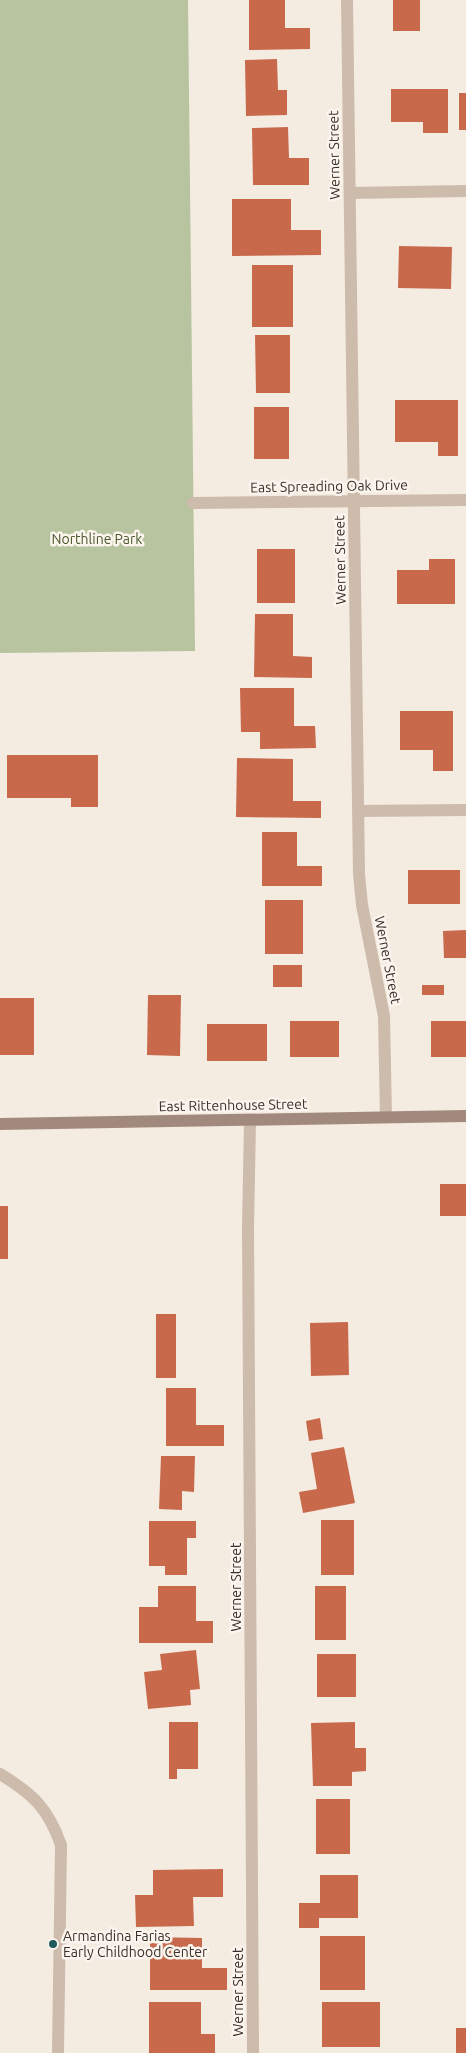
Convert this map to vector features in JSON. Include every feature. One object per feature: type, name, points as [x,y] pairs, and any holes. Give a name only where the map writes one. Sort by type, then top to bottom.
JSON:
[{"type":"street","name":"Werner Street","points":[[347,0],[358,811],[362,905],[384,1016],[386,1117]]},
{"type":"street","points":[[350,193],[466,191]]},
{"type":"street","name":"East Spreading Oak Drive","points":[[193,503],[466,500]]},
{"type":"street","points":[[358,811],[466,810]]},
{"type":"street","name":"East Rittenhouse Street","points":[[0,1124],[466,1116]]},
{"type":"street","name":"Werner Street","points":[[250,1121],[248,1238],[253,2053]]},
{"type":"street","points":[[0,1774],[26,1790],[42,1806],[53,1824],[61,1845],[58,2053]]},
{"type":"green space","name":"Northline Park","points":[[0,0],[188,0],[195,651],[0,653]]},
{"type":"building","points":[[249,0],[285,0],[285,28],[310,28],[310,49],[249,50]]},
{"type":"building","points":[[393,0],[420,0],[420,31],[393,31]]},
{"type":"building","points":[[277,59],[278,90],[287,90],[287,115],[246,116],[245,60]]},
{"type":"building","points":[[391,89],[448,89],[448,133],[423,133],[423,122],[391,122]]},
{"type":"building","points":[[459,93],[466,93],[466,130],[459,130]]},
{"type":"building","points":[[288,127],[289,158],[309,158],[309,185],[253,185],[252,128]]},
{"type":"building","points":[[232,199],[291,199],[291,230],[321,230],[321,255],[232,256]]},
{"type":"building","points":[[399,246],[452,247],[451,289],[398,288]]},
{"type":"building","points":[[252,265],[293,265],[293,327],[252,327]]},
{"type":"building","points":[[255,335],[290,335],[290,393],[256,393]]},
{"type":"building","points":[[395,400],[458,400],[458,456],[438,456],[438,442],[395,442]]},
{"type":"building","points":[[254,407],[289,407],[289,459],[254,459]]},
{"type":"building","points":[[257,549],[295,549],[295,603],[257,603]]},
{"type":"building","points":[[429,559],[455,559],[455,604],[397,604],[397,570],[429,570]]},
{"type":"building","points":[[255,614],[293,614],[293,656],[312,657],[312,678],[254,677]]},
{"type":"building","points":[[240,688],[294,688],[294,726],[315,726],[316,748],[260,749],[260,732],[241,732]]},
{"type":"building","points":[[400,711],[453,711],[453,771],[433,771],[433,750],[400,750]]},
{"type":"building","points":[[7,755],[98,755],[98,807],[71,807],[71,798],[7,798]]},
{"type":"building","points":[[237,758],[293,759],[293,801],[321,801],[321,818],[236,817]]},
{"type":"building","points":[[262,832],[297,832],[297,866],[322,866],[322,886],[262,886]]},
{"type":"building","points":[[408,870],[460,870],[460,904],[408,904]]},
{"type":"building","points":[[265,900],[303,900],[303,954],[265,954]]},
{"type":"building","points":[[466,930],[466,958],[444,958],[443,931]]},
{"type":"building","points":[[273,965],[302,965],[302,987],[273,987]]},
{"type":"building","points":[[422,985],[444,985],[444,995],[422,995]]},
{"type":"building","points":[[148,995],[181,995],[180,1056],[147,1055]]},
{"type":"building","points":[[0,998],[34,998],[34,1055],[0,1055]]},
{"type":"building","points":[[290,1021],[339,1021],[339,1057],[290,1057]]},
{"type":"building","points":[[431,1021],[466,1021],[466,1057],[431,1057]]},
{"type":"building","points":[[207,1024],[267,1024],[267,1061],[207,1061]]},
{"type":"building","points":[[440,1184],[466,1184],[466,1216],[440,1216]]},
{"type":"building","points":[[0,1206],[8,1206],[8,1259],[0,1259]]},
{"type":"building","points":[[156,1314],[176,1314],[176,1378],[156,1378]]},
{"type":"building","points":[[348,1322],[349,1375],[311,1376],[310,1323]]},
{"type":"building","points":[[166,1388],[196,1388],[196,1425],[224,1425],[224,1446],[166,1446]]},
{"type":"building","points":[[320,1418],[323,1439],[309,1441],[306,1421]]},
{"type":"building","points":[[344,1447],[355,1503],[303,1513],[299,1492],[317,1489],[311,1453]]},
{"type":"building","points":[[161,1456],[195,1456],[194,1492],[182,1491],[182,1510],[159,1509]]},
{"type":"building","points":[[321,1520],[354,1520],[354,1575],[321,1575]]},
{"type":"building","points":[[149,1521],[196,1521],[196,1538],[187,1538],[187,1575],[165,1575],[165,1566],[149,1566]]},
{"type":"building","points":[[158,1586],[196,1586],[196,1621],[213,1621],[213,1643],[139,1643],[139,1607],[158,1607]]},
{"type":"building","points":[[315,1586],[346,1586],[346,1640],[315,1640]]},
{"type":"building","points":[[196,1650],[200,1689],[190,1690],[191,1705],[148,1709],[144,1672],[162,1670],[160,1654]]},
{"type":"building","points":[[317,1654],[356,1654],[356,1697],[317,1697]]},
{"type":"building","points":[[169,1722],[198,1722],[198,1769],[177,1769],[177,1779],[169,1779]]},
{"type":"building","points":[[355,1722],[355,1748],[366,1748],[366,1771],[352,1772],[352,1786],[313,1786],[311,1723]]},
{"type":"building","points":[[316,1799],[350,1799],[350,1854],[316,1854]]},
{"type":"building","points":[[223,1869],[223,1897],[193,1897],[194,1926],[136,1927],[135,1895],[153,1895],[153,1870]]},
{"type":"building","points":[[320,1875],[358,1875],[358,1918],[319,1918],[319,1928],[299,1928],[299,1903],[320,1903]]},
{"type":"building","points":[[320,1936],[365,1936],[365,1990],[320,1990]]},
{"type":"building","points":[[150,1937],[202,1938],[202,1968],[227,1968],[227,1990],[150,1990]]},
{"type":"building","points":[[149,2002],[201,2002],[201,2034],[215,2034],[215,2053],[149,2053]]},
{"type":"building","points":[[322,2002],[380,2002],[380,2047],[322,2047]]},
{"type":"building","points":[[456,2028],[466,2028],[466,2053],[456,2053]]},
{"type":"place","name":"Armandina Farias Early Childhood Center","points":[[53,1944]]}]
